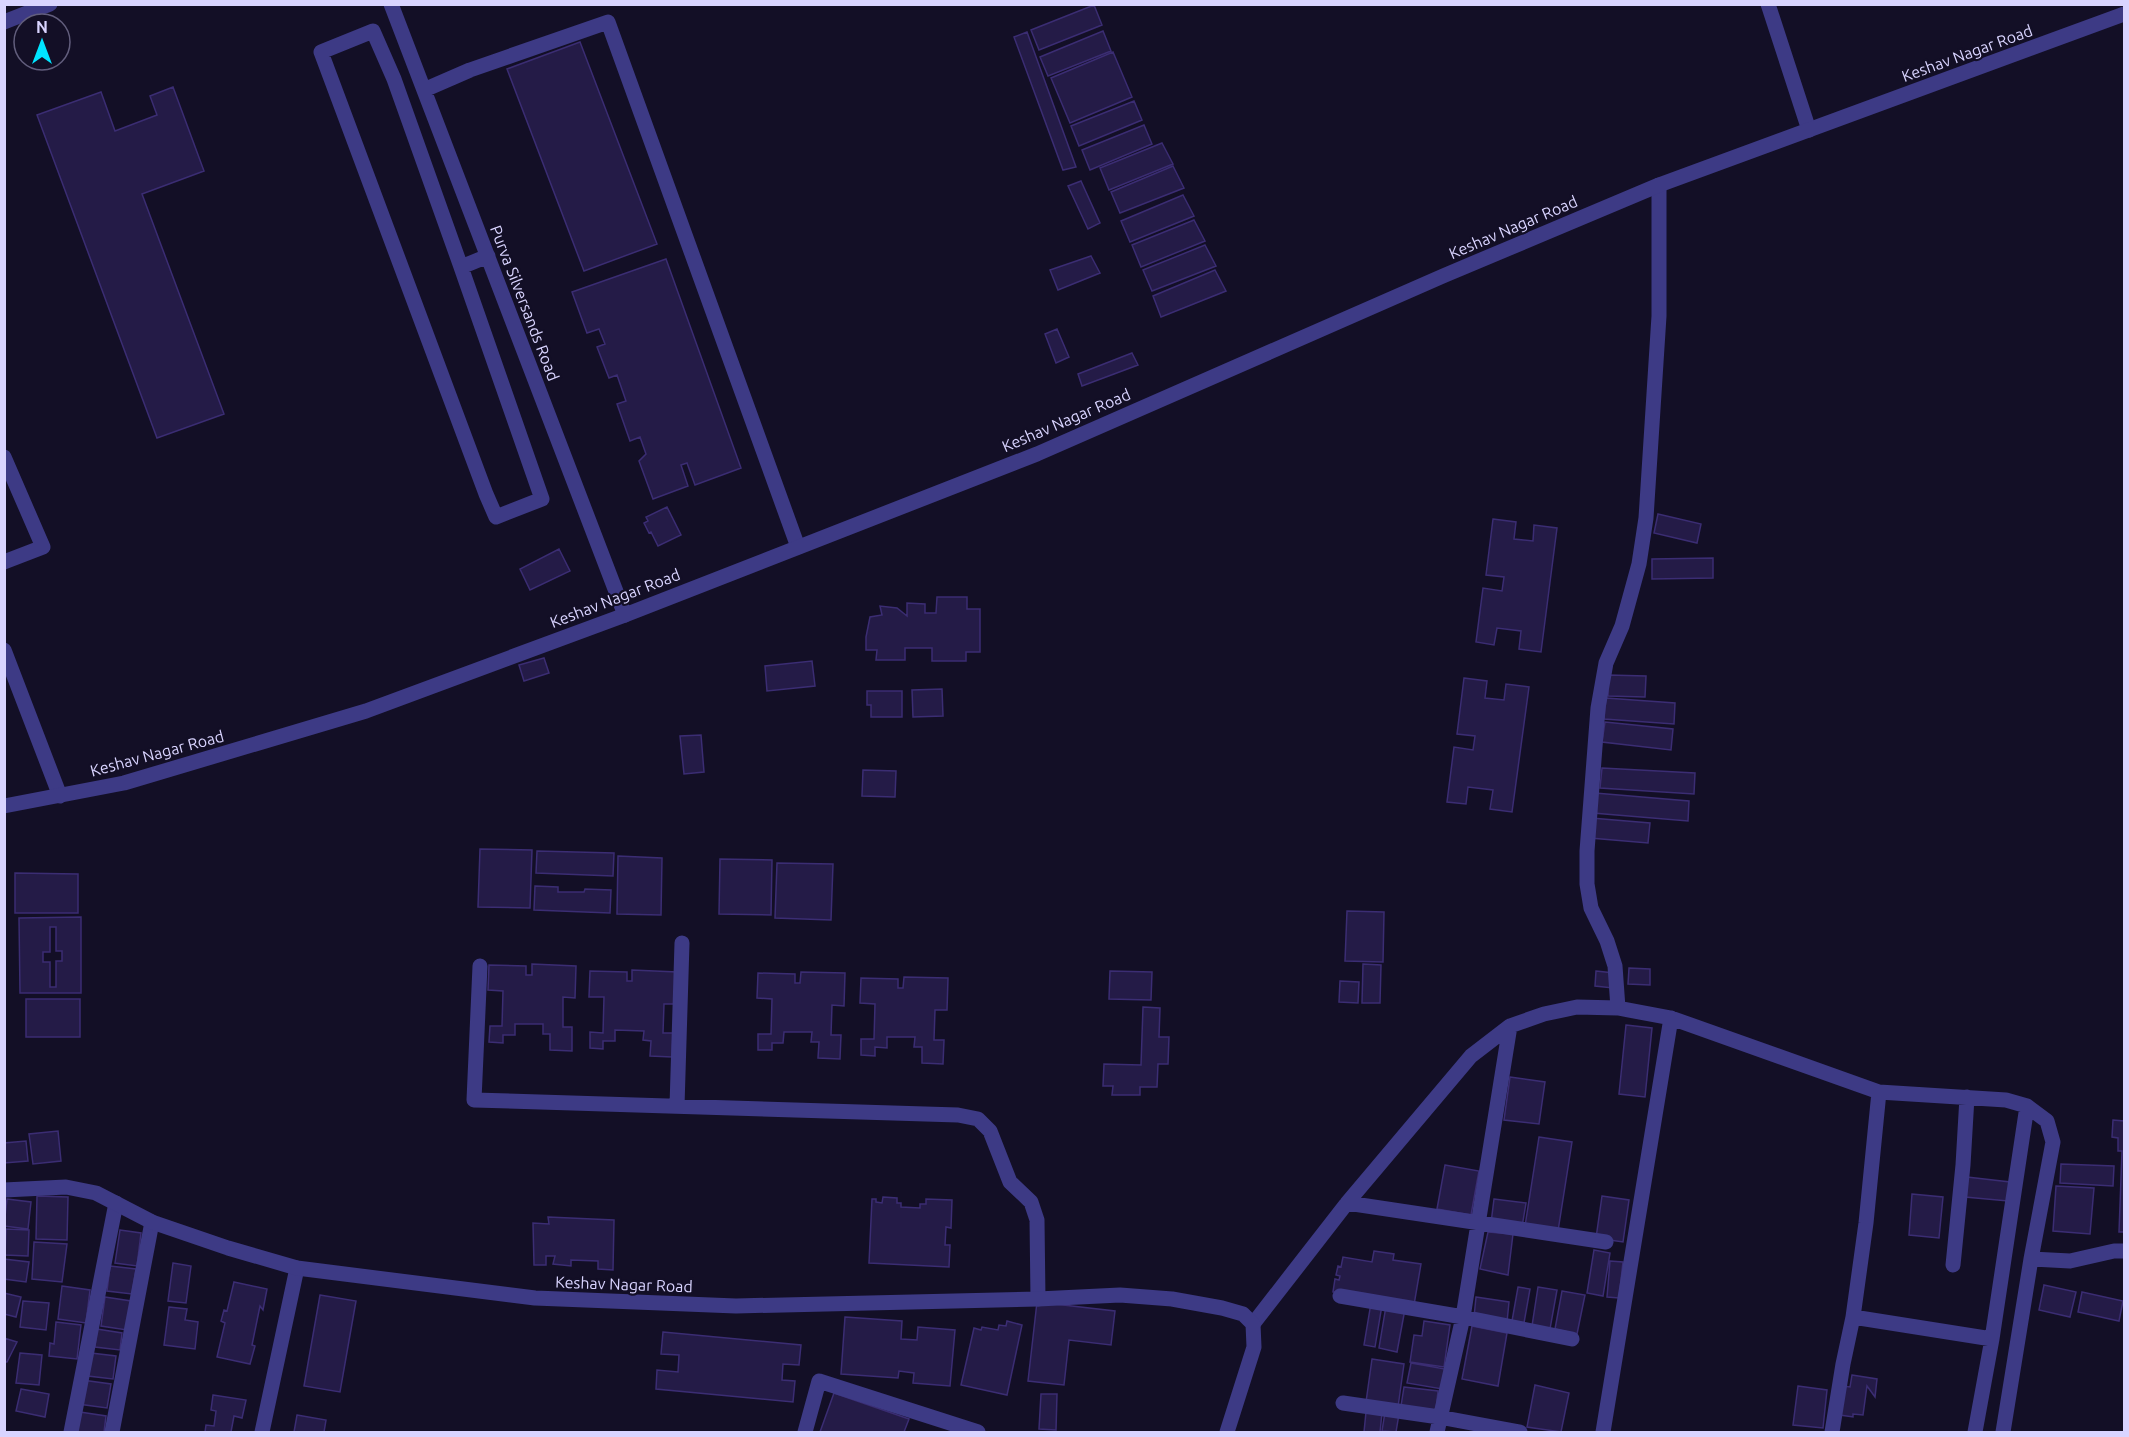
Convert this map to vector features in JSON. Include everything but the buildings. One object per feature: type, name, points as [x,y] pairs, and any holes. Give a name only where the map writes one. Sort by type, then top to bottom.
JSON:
[{"type":"street","points":[[4,22],[50,4]]},
{"type":"street","name":"Purva Silversands Road","points":[[391,4],[625,615]]},
{"type":"street","points":[[1768,4],[1809,130]]},
{"type":"street","name":"Keshav Nagar Road","points":[[4,806],[124,783],[366,711],[625,615],[1037,454],[1443,276],[1659,185],[2124,14]]},
{"type":"street","points":[[424,90],[470,70],[608,22],[798,547]]},
{"type":"street","points":[[373,31],[394,79],[461,267],[542,499],[496,517],[321,52],[373,31]]},
{"type":"street","points":[[1618,1008],[1615,966],[1607,941],[1591,908],[1587,884],[1587,851],[1598,708],[1604,674],[1606,663],[1622,626],[1639,564],[1646,518],[1659,316],[1659,185]]},
{"type":"street","points":[[461,267],[488,256]]},
{"type":"street","points":[[4,457],[43,548],[4,562]]},
{"type":"street","points":[[4,650],[60,796]]},
{"type":"street","points":[[677,1106],[682,943]]},
{"type":"street","points":[[480,966],[474,1100],[958,1114],[978,1119],[990,1131],[1010,1182],[1031,1203],[1037,1220],[1038,1299]]},
{"type":"street","points":[[1227,1432],[1254,1347],[1253,1324],[1347,1203],[1471,1056],[1510,1026],[1544,1014],[1577,1007],[1618,1008],[1671,1018],[1879,1092],[2006,1100],[2026,1106],[2047,1121],[2053,1142],[2031,1259],[2003,1432]]},
{"type":"street","points":[[1603,1432],[1671,1018]]},
{"type":"street","points":[[1437,1432],[1463,1317],[1510,1026]]},
{"type":"street","points":[[1832,1432],[1853,1317],[1866,1223],[1879,1092]]},
{"type":"street","points":[[1953,1265],[1967,1097]]},
{"type":"street","points":[[1975,1432],[1992,1339],[2026,1106]]},
{"type":"street","name":"Keshav Nagar Road","points":[[4,1190],[66,1187],[96,1192],[152,1222],[228,1248],[297,1268],[535,1298],[736,1306],[1120,1295],[1172,1299],[1222,1308],[1243,1314],[1253,1324]]},
{"type":"street","points":[[71,1432],[116,1203]]},
{"type":"street","points":[[1347,1203],[1606,1242]]},
{"type":"street","points":[[112,1432],[152,1222]]},
{"type":"street","points":[[2031,1259],[2070,1261],[2114,1251],[2124,1251]]},
{"type":"street","points":[[262,1432],[297,1268]]},
{"type":"street","points":[[1340,1296],[1572,1339]]},
{"type":"street","points":[[1853,1317],[1992,1339]]},
{"type":"street","points":[[805,1432],[819,1381],[944,1427],[978,1432]]},
{"type":"street","points":[[1343,1403],[1520,1432]]}]
